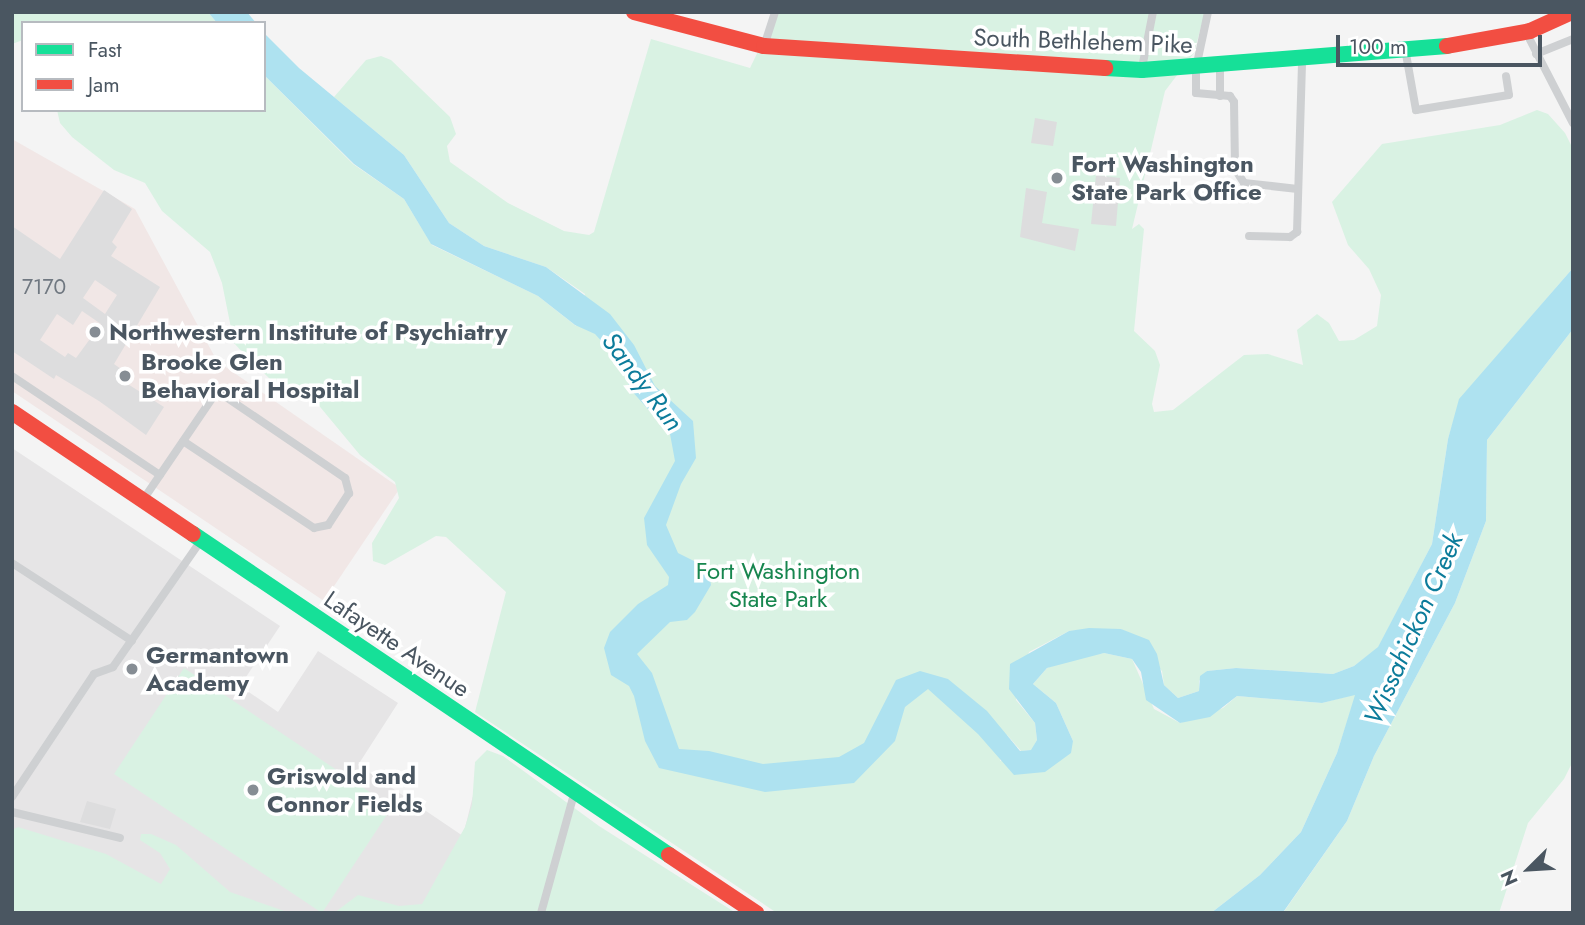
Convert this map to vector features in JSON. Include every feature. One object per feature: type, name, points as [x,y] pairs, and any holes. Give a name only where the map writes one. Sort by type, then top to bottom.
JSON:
[{"type":"main road","name":"South Bethlehem Pike","points":[[634,12],[764,46],[1142,71],[1406,51],[1526,32],[1572,12]]},
{"type":"main road","name":"Lafayette Avenue","points":[[12,412],[757,913]]},
{"type":"lane","points":[[764,46],[775,12]]},
{"type":"lane","points":[[1142,71],[1153,12]]},
{"type":"lane","points":[[1208,12],[1196,68],[1196,93],[1230,96],[1234,102],[1235,169],[1244,183],[1298,189]]},
{"type":"lane","points":[[1526,32],[1573,123]]},
{"type":"lane","points":[[1536,54],[1573,39]]},
{"type":"lane","points":[[1406,51],[1416,110],[1509,95],[1506,76]]},
{"type":"lane","points":[[1249,236],[1290,237],[1297,232],[1303,58]]},
{"type":"lane","points":[[1220,66],[1220,96]]},
{"type":"lane","points":[[12,376],[160,475]]},
{"type":"lane","points":[[144,500],[217,391],[345,478],[349,493],[328,524],[314,528],[184,441]]},
{"type":"lane","points":[[12,797],[94,674],[113,667],[202,540]]},
{"type":"lane","points":[[12,563],[132,641]]},
{"type":"lane","points":[[541,913],[575,791]]},
{"type":"lane","points":[[12,812],[120,838]]},
{"type":"shaded area","name":"Brooke Glen Behavioral Hospital","points":[[12,139],[135,209],[217,361],[400,488],[324,601],[12,391]]},
{"type":"shaded area","name":"Germantown Academy","points":[[12,448],[280,626],[240,686],[278,712],[318,651],[398,703],[358,765],[463,836],[482,759],[710,913],[12,913]]},
{"type":"green space","points":[[12,12],[208,12],[215,21],[21,21],[21,41],[12,44]]},
{"type":"green space","name":"Fort Washington State Park","points":[[777,12],[1205,12],[1194,53],[1165,91],[1132,229],[1139,224],[1144,229],[1134,331],[1155,351],[1160,365],[1152,404],[1154,412],[1173,410],[1244,355],[1268,354],[1303,365],[1297,330],[1317,314],[1329,323],[1339,341],[1354,340],[1377,326],[1381,295],[1369,269],[1348,245],[1332,202],[1382,144],[1500,125],[1537,110],[1548,114],[1565,133],[1573,149],[1573,268],[1460,399],[1448,439],[1432,544],[1378,648],[1354,666],[1333,674],[1236,668],[1207,671],[1199,681],[1199,691],[1178,698],[1164,685],[1162,671],[1121,629],[1069,631],[1029,652],[1016,700],[1035,723],[1037,740],[1032,750],[1021,751],[1007,735],[1000,761],[1073,741],[1056,703],[1033,684],[1047,668],[1074,658],[1104,653],[1132,659],[1154,709],[1180,723],[1223,708],[1237,696],[1322,703],[1356,694],[1337,753],[1301,832],[1260,875],[1211,913],[777,913],[475,712],[506,592],[446,537],[436,536],[385,565],[373,561],[372,543],[399,498],[395,482],[360,455],[311,396],[270,379],[244,354],[234,343],[222,283],[210,252],[162,211],[145,183],[114,170],[72,137],[60,123],[57,112],[266,112],[266,77],[353,164],[404,199],[432,245],[538,296],[576,326],[585,294],[546,267],[484,246],[449,223],[404,155],[334,97],[366,60],[381,56],[391,60],[450,117],[456,134],[447,146],[450,162],[508,203],[564,231],[589,235],[594,232],[651,39],[750,68]]},
{"type":"green space","points":[[1573,329],[1573,761],[1564,779],[1528,823],[1499,913],[1283,913],[1347,821],[1374,756],[1455,603],[1486,521],[1487,440]]},
{"type":"green space","name":"Griswold and Connor Fields","points":[[184,668],[392,807],[322,913],[114,774]]},
{"type":"green space","points":[[487,750],[503,756],[599,826],[736,913],[334,913],[358,895],[399,906],[422,904],[465,827],[472,805],[475,762]]},
{"type":"green space","points":[[18,827],[106,854],[161,884],[170,869],[160,853],[140,840],[141,834],[151,834],[176,845],[230,892],[290,913],[12,913],[12,830]]},
{"type":"water","points":[[208,12],[247,12],[254,21],[215,21]]},
{"type":"water","points":[[266,35],[299,68],[404,155],[449,223],[484,246],[546,267],[610,314],[634,345],[655,386],[693,421],[696,458],[681,484],[666,525],[678,553],[708,568],[711,585],[687,620],[670,622],[637,654],[652,673],[679,749],[709,751],[763,764],[839,757],[864,743],[896,680],[920,671],[948,679],[987,711],[1020,751],[1031,750],[1037,740],[1035,723],[1009,689],[1010,664],[1069,631],[1089,628],[1121,629],[1149,640],[1157,654],[1164,685],[1178,698],[1199,691],[1200,676],[1207,671],[1236,668],[1333,674],[1354,666],[1378,647],[1432,544],[1448,439],[1459,399],[1573,268],[1573,329],[1487,440],[1486,521],[1455,603],[1374,756],[1347,821],[1284,911],[1211,913],[1260,875],[1301,832],[1337,753],[1355,695],[1322,703],[1237,696],[1210,717],[1180,723],[1146,700],[1141,672],[1132,659],[1104,653],[1047,668],[1033,684],[1056,703],[1073,741],[1071,753],[1045,772],[1014,775],[978,734],[928,689],[905,707],[895,741],[854,783],[765,792],[659,768],[645,741],[634,696],[629,686],[611,675],[604,648],[610,632],[638,604],[668,585],[669,577],[647,545],[644,518],[675,461],[670,434],[630,389],[623,365],[595,334],[575,325],[538,296],[431,244],[404,199],[354,164],[266,77]]},
{"type":"building","points":[[1035,118],[1057,122],[1053,146],[1031,143]]},
{"type":"building","points":[[1096,175],[1120,178],[1116,226],[1091,224]]},
{"type":"building","points":[[1026,188],[1047,192],[1042,223],[1079,229],[1075,251],[1020,237]]},
{"type":"building","points":[[104,190],[132,209],[112,242],[117,247],[111,256],[160,287],[114,364],[121,369],[115,376],[164,407],[146,435],[99,401],[56,375],[54,379],[12,351],[12,226],[60,259]],"holes":[[[95,280],[117,295],[105,314],[83,298]],[[82,311],[101,324],[76,358],[68,353],[65,357],[40,340],[57,314],[73,325]]]},
{"type":"building","points":[[87,801],[116,809],[110,829],[80,822]]},
{"type":"traffic: fast","points":[[1105,68],[1142,70],[1447,46]]},
{"type":"traffic: fast","points":[[193,534],[669,855]]},
{"type":"traffic: jam","points":[[634,12],[764,46],[1105,68]]},
{"type":"traffic: jam","points":[[1447,46],[1530,31],[1572,12]]},
{"type":"traffic: jam","points":[[12,412],[193,534]]},
{"type":"traffic: jam","points":[[669,855],[756,913]]},
{"type":"place","name":"Fort Washington State Park Office","points":[[1057,178]]},
{"type":"place","name":"Northwestern Institute of Psychiatry","points":[[95,332]]},
{"type":"place","name":"Brooke Glen Behavioral Hospital","points":[[125,376]]},
{"type":"place","name":"Germantown Academy","points":[[132,669]]},
{"type":"place","name":"Griswold and Connor Fields","points":[[253,790]]},
{"type":"water label","name":"Sandy Run","points":[[642,382]]},
{"type":"water label","name":"Wissahickon Creek","points":[[1414,629]]}]
